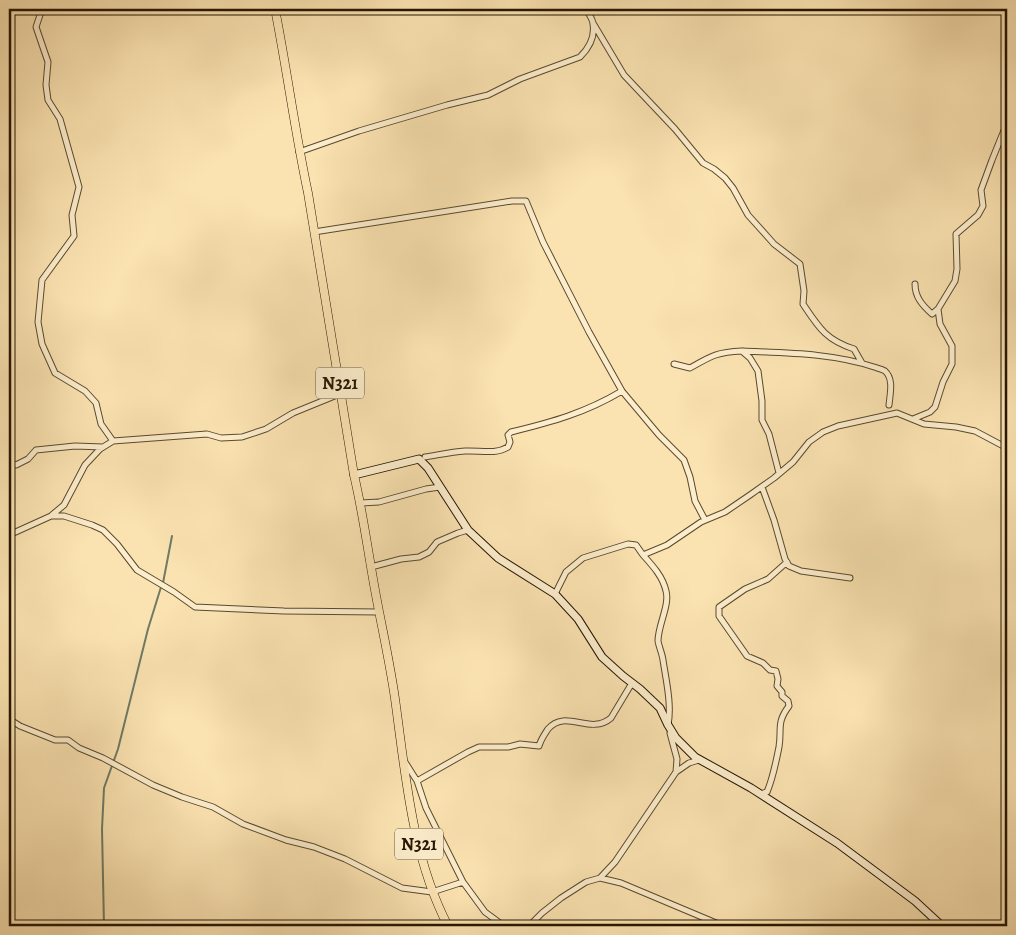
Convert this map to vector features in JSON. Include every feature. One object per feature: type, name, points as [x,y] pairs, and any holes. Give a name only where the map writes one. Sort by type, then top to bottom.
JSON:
[{"type":"main road","name":"N321","points":[[275,9],[342,393],[354,475],[361,503],[396,704],[403,758],[417,836],[432,892],[448,926]]},
{"type":"street","points":[[42,9],[36,27],[48,62],[46,85],[48,100],[60,119],[79,187],[72,215],[74,236],[42,280],[38,322],[42,344],[55,373],[85,391],[96,403],[101,424],[113,441]]},
{"type":"street","points":[[586,9],[628,80],[675,129],[703,163],[725,178],[733,188],[748,215],[774,244],[800,264],[804,291],[803,304],[826,334],[837,343],[854,349],[862,363]]},
{"type":"street","points":[[299,152],[447,104],[488,95],[520,79],[580,57],[587,50],[591,42],[593,23]]},
{"type":"street","points":[[916,284],[915,293],[932,314],[938,309],[956,281],[956,234],[978,215],[983,206],[981,190],[1007,123]]},
{"type":"street","points":[[314,232],[512,201],[526,201],[543,242],[589,332],[622,391],[659,435],[684,460],[695,502],[705,520]]},
{"type":"street","points":[[913,420],[930,412],[935,407],[943,382],[952,364],[952,346],[940,324],[938,309]]},
{"type":"street","points":[[674,364],[690,368],[714,354],[726,351],[816,355],[862,363],[884,370],[889,378],[890,385],[889,405]]},
{"type":"street","points":[[742,351],[750,358],[758,372],[762,420],[769,434],[779,473]]},
{"type":"street","points":[[425,458],[466,451],[491,452],[503,450],[508,447],[510,442],[508,434],[511,432],[549,423],[590,409],[622,391]]},
{"type":"street","points":[[9,535],[51,516],[64,505],[85,465],[103,447],[113,441],[207,434],[221,438],[242,437],[266,430],[293,413],[342,393]]},
{"type":"street","points":[[644,555],[667,545],[705,520],[725,512],[762,487],[793,462],[809,442],[822,432],[838,426],[897,413],[929,425],[968,429],[1007,448]]},
{"type":"street","points":[[9,453],[12,463],[16,464],[28,459],[36,450],[75,446],[103,447]]},
{"type":"street","points":[[354,475],[419,458],[428,468],[468,530],[498,558],[555,594],[578,619],[602,656],[660,708],[676,738],[695,757],[810,825],[872,868],[915,901],[942,926]]},
{"type":"street","points":[[361,503],[379,502],[440,487]]},
{"type":"street","points":[[762,487],[789,566],[801,571],[850,578]]},
{"type":"street","points":[[51,516],[64,516],[103,530],[118,544],[137,570],[195,607],[284,611],[379,612]]},
{"type":"street","points":[[371,567],[401,559],[419,557],[429,552],[437,542],[468,530]]},
{"type":"street","points":[[555,594],[566,572],[585,557],[628,544],[636,545],[655,569],[667,592],[658,640],[663,658],[670,713],[668,725],[677,759],[676,772]]},
{"type":"street","points":[[760,794],[767,792],[772,780],[779,746],[779,725],[789,706],[788,701],[782,696],[782,692],[776,686],[778,679],[776,671],[770,670],[763,663],[747,656],[719,616],[718,607],[745,590],[768,579],[787,562]]},
{"type":"street","points":[[416,781],[480,747],[508,747],[520,744],[539,746],[542,736],[552,724],[559,721],[564,720],[590,725],[607,721],[611,718],[632,683]]},
{"type":"street","points":[[9,719],[20,726],[55,740],[68,740],[79,748],[182,798],[213,807],[243,824],[345,859],[402,888],[432,892],[463,882]]},
{"type":"street","name":"N321","points":[[403,758],[416,781],[426,808],[463,882],[485,912],[504,926]]},
{"type":"street","points":[[600,878],[615,862],[676,772],[697,760],[705,762]]},
{"type":"street","points":[[528,926],[542,913],[586,882],[600,878],[621,883],[721,925]]},
{"type":"waterway","points":[[163,583],[172,536]]},
{"type":"waterway","points":[[104,926],[102,829],[104,788],[118,749],[148,629],[161,587]]}]
